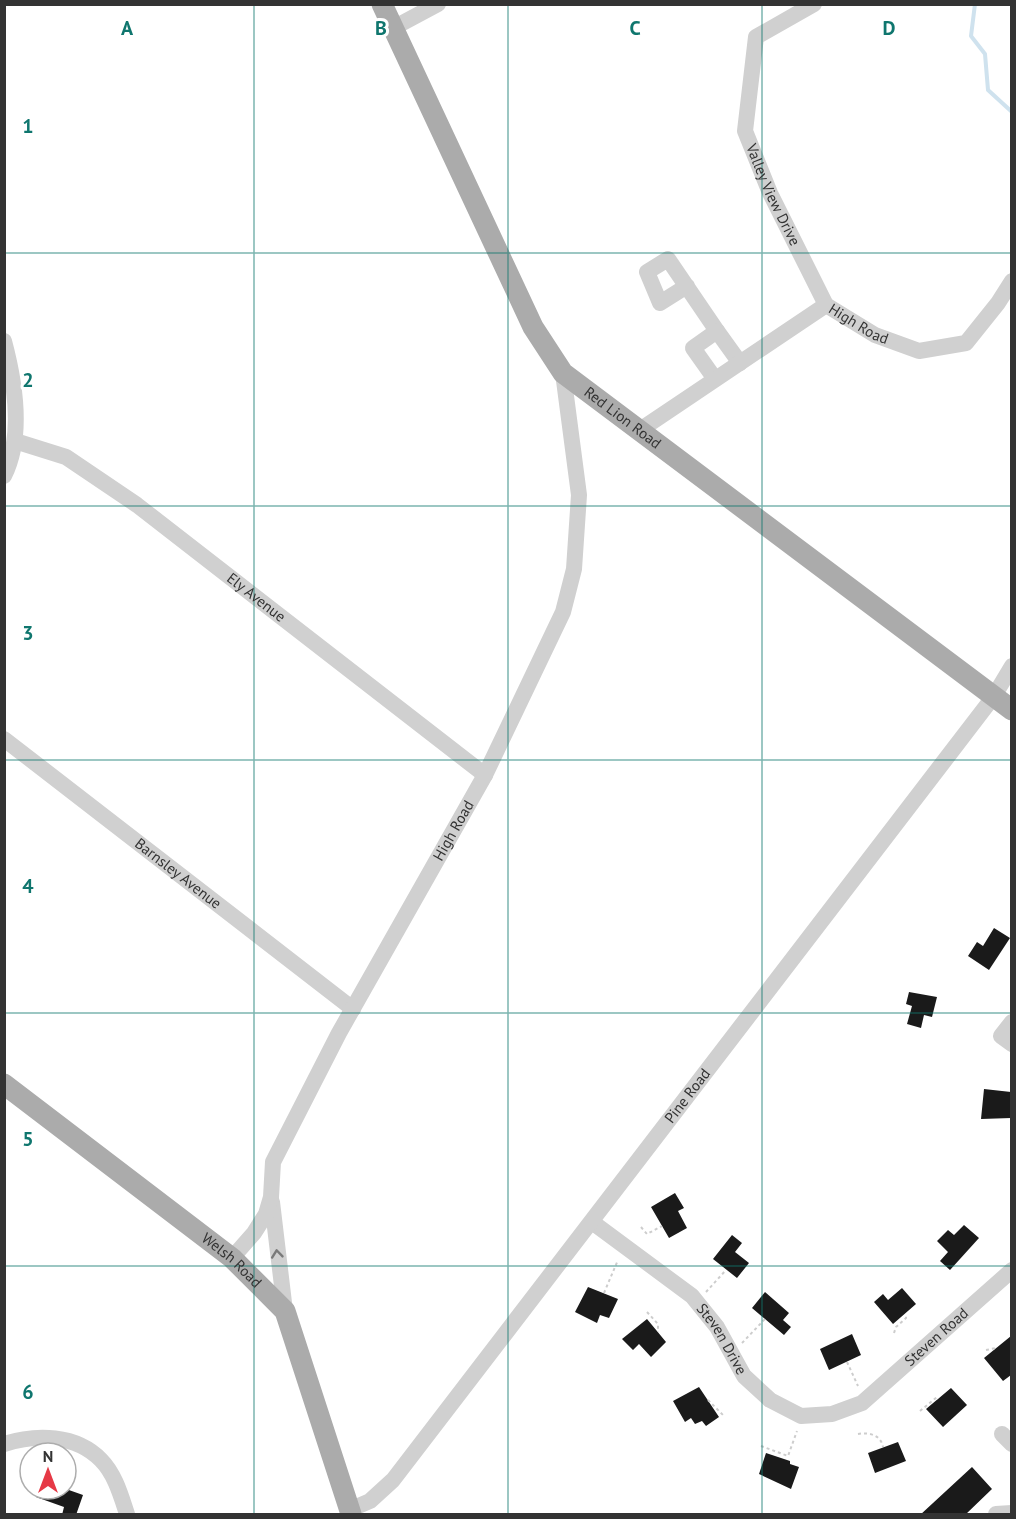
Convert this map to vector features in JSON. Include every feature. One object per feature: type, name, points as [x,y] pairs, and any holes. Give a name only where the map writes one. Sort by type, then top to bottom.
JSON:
[{"type":"main road","name":"Red Lion Road","points":[[382,4],[395,27],[533,327],[563,373],[1011,710]]},
{"type":"main road","name":"Welsh Road","points":[[4,1084],[232,1258],[285,1311],[350,1513]]},
{"type":"street","points":[[395,27],[438,4]]},
{"type":"street","name":"Valley View Drive","points":[[814,4],[756,37],[746,131],[770,193],[826,305]]},
{"type":"street","name":"High Road","points":[[640,430],[826,305],[874,336],[919,351],[966,343],[998,303],[1011,280]]},
{"type":"street","points":[[687,286],[740,363]]},
{"type":"street","points":[[715,379],[693,348],[717,331]]},
{"type":"street","points":[[4,341],[14,377],[15,441],[4,476]]},
{"type":"street","name":"High Road","points":[[232,1258],[254,1233],[266,1214],[271,1197],[273,1162],[352,1009],[485,775],[563,612],[574,569],[579,495],[563,373]]},
{"type":"street","name":"Ely Avenue","points":[[15,441],[66,457],[137,505],[485,775]]},
{"type":"street","name":"Pine Road","points":[[350,1513],[380,1494],[393,1480],[994,696],[1011,666]]},
{"type":"street","name":"Barnsley Avenue","points":[[4,739],[352,1009]]},
{"type":"street","points":[[1006,1040],[1011,1022]]},
{"type":"street","points":[[271,1197],[285,1311]]},
{"type":"street","name":"Steven Drive","points":[[592,1222],[698,1303],[717,1327],[749,1381],[770,1400],[801,1416]]},
{"type":"street","name":"Steven Road","points":[[864,1401],[1011,1270]]},
{"type":"street","points":[[801,1416],[832,1414],[864,1401]]},
{"type":"street","points":[[4,1444],[39,1437],[74,1443],[101,1460],[118,1486],[127,1515]]},
{"type":"street","points":[[996,1515],[1011,1513]]},
{"type":"path","points":[[641,1227],[647,1234],[662,1226]]},
{"type":"path","points":[[604,1293],[624,1246]]},
{"type":"path","points":[[698,1303],[726,1270]]},
{"type":"path","points":[[647,1312],[658,1324],[658,1332]]},
{"type":"path","points":[[894,1333],[896,1327],[906,1318],[906,1314]]},
{"type":"path","points":[[730,1351],[747,1339],[765,1319]]},
{"type":"path","points":[[986,1350],[996,1348]]},
{"type":"path","points":[[847,1362],[864,1401]]},
{"type":"path","points":[[920,1411],[937,1397],[938,1399]]},
{"type":"path","points":[[708,1400],[724,1416]]},
{"type":"path","points":[[761,1446],[788,1458],[801,1416]]},
{"type":"path","points":[[858,1434],[878,1437],[883,1447]]},
{"type":"building","points":[[994,928],[1010,938],[989,970],[968,956],[977,942],[983,946]]},
{"type":"building","points":[[909,992],[937,997],[932,1017],[924,1015],[921,1028],[907,1024],[912,1006],[906,1004]]},
{"type":"building","points":[[984,1089],[1011,1092],[1011,1118],[981,1119]]},
{"type":"building","points":[[675,1193],[684,1208],[678,1211],[687,1228],[669,1238],[651,1207]]},
{"type":"building","points":[[964,1225],[979,1238],[950,1270],[940,1261],[948,1252],[937,1241],[948,1230],[954,1235]]},
{"type":"building","points":[[732,1235],[742,1243],[735,1252],[749,1263],[737,1278],[713,1259]]},
{"type":"building","points":[[588,1287],[618,1299],[609,1318],[600,1315],[597,1323],[575,1312]]},
{"type":"building","points":[[902,1288],[916,1304],[893,1324],[874,1302],[883,1294],[888,1300]]},
{"type":"building","points":[[765,1292],[789,1313],[783,1320],[791,1327],[784,1335],[752,1308]]},
{"type":"building","points":[[647,1319],[666,1342],[651,1357],[639,1344],[633,1350],[622,1339]]},
{"type":"building","points":[[852,1334],[861,1355],[829,1370],[820,1349]]},
{"type":"building","points":[[1011,1336],[1011,1375],[1003,1381],[984,1358]]},
{"type":"building","points":[[699,1387],[719,1417],[706,1426],[702,1421],[695,1424],[691,1418],[685,1422],[673,1401]]},
{"type":"building","points":[[951,1388],[967,1405],[943,1427],[926,1409]]},
{"type":"building","points":[[898,1442],[906,1461],[875,1473],[868,1453]]},
{"type":"building","points":[[766,1453],[790,1461],[790,1464],[799,1467],[791,1489],[759,1474]]},
{"type":"building","points":[[972,1467],[992,1489],[965,1515],[920,1515]]},
{"type":"building","points":[[78,1493],[83,1495],[76,1515],[62,1515],[64,1507],[47,1501],[78,1501]]},
{"type":"waterway","points":[[975,4],[971,36],[985,54],[988,90],[1012,112]]}]
